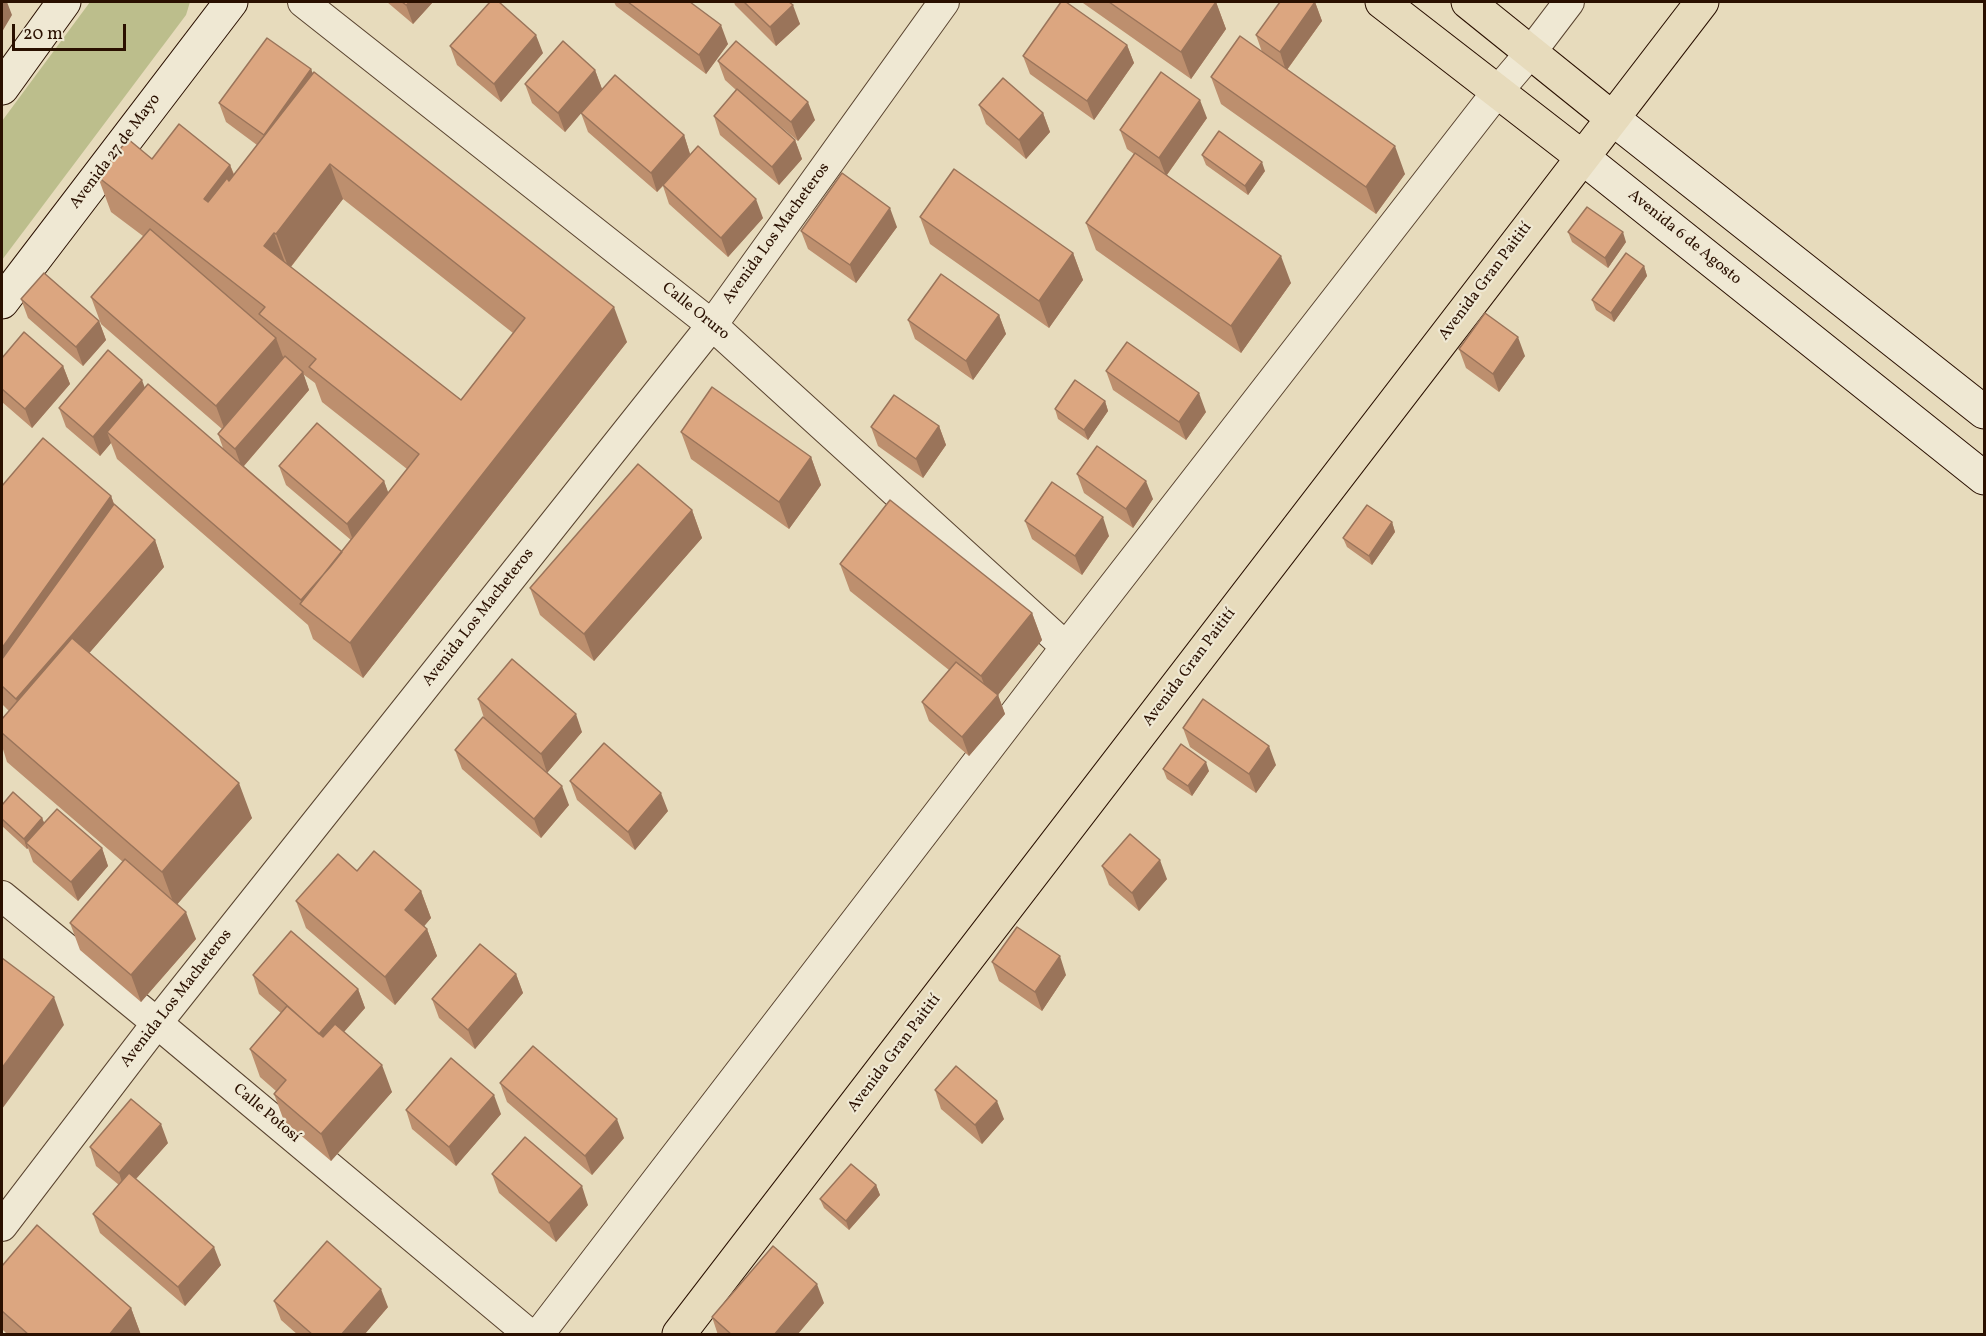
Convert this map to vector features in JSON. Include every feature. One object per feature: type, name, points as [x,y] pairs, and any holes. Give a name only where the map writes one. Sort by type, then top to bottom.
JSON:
[{"type":"main road","name":"Avenida 6 de Agosto","points":[[1382,2],[1582,157]]},
{"type":"main road","points":[[1468,2],[1612,118]]},
{"type":"main road","name":"Avenida Gran Paitití","points":[[679,1335],[1702,2]]},
{"type":"street","points":[[2,88],[64,2]]},
{"type":"street","name":"Avenida 27 de Mayo","points":[[2,302],[231,2]]},
{"type":"street","name":"Calle Oruro","points":[[303,2],[712,325],[1066,647]]},
{"type":"street","name":"Avenida Los Macheteros","points":[[2,1226],[158,1023],[712,325],[944,2]]},
{"type":"street","points":[[539,1335],[1066,647],[1569,2]]},
{"type":"street","points":[[1612,118],[1984,412],[1951,451]]},
{"type":"street","name":"Avenida 6 de Agosto","points":[[1582,157],[1984,478]]},
{"type":"street","name":"Calle Potosí","points":[[2,896],[158,1023],[529,1335]]},
{"type":"green space","points":[[90,2],[190,2],[186,15],[2,260],[2,121]]},
{"type":"building","points":[[490,2],[499,2],[536,35],[494,84],[450,46]]},
{"type":"building","points":[[628,2],[690,2],[721,25],[699,55]]},
{"type":"building","points":[[744,2],[789,2],[793,5],[770,27]]},
{"type":"building","points":[[1061,2],[1066,2],[1127,45],[1087,101],[1023,56]]},
{"type":"building","points":[[1109,2],[1216,2],[1181,52]]},
{"type":"building","points":[[1280,2],[1315,2],[1280,52],[1256,35]]},
{"type":"building","points":[[1240,36],[1395,146],[1366,187],[1211,77]]},
{"type":"building","points":[[267,38],[311,69],[264,135],[219,103]]},
{"type":"building","points":[[563,41],[595,70],[558,113],[525,84]]},
{"type":"building","points":[[736,41],[808,102],[791,122],[718,61]]},
{"type":"building","points":[[314,72],[614,307],[350,643],[300,604],[419,454],[309,367],[316,359],[259,314],[265,307],[98,177],[128,139],[152,159],[179,124],[230,165],[204,199],[208,202],[227,178],[229,181]],"holes":[[[330,164],[525,318],[461,400],[264,246],[274,233],[276,234]]]},
{"type":"building","points":[[1161,72],[1200,100],[1159,158],[1120,130]]},
{"type":"building","points":[[615,75],[684,135],[651,173],[581,113]]},
{"type":"building","points":[[1003,78],[1043,113],[1019,140],[979,105]]},
{"type":"building","points":[[737,89],[795,140],[772,167],[714,116]]},
{"type":"building","points":[[1219,131],[1262,162],[1245,186],[1202,155]]},
{"type":"building","points":[[698,146],[756,199],[721,238],[663,185]]},
{"type":"building","points":[[1135,153],[1281,256],[1231,326],[1086,223]]},
{"type":"building","points":[[954,169],[1073,253],[1039,301],[920,217]]},
{"type":"building","points":[[842,173],[890,208],[850,265],[801,231]]},
{"type":"building","points":[[1587,207],[1623,232],[1605,258],[1568,232]]},
{"type":"building","points":[[150,229],[276,338],[216,406],[91,297]]},
{"type":"building","points":[[1626,253],[1644,266],[1611,313],[1592,300]]},
{"type":"building","points":[[44,273],[99,321],[76,347],[21,299]]},
{"type":"building","points":[[941,274],[999,315],[966,361],[908,320]]},
{"type":"building","points":[[1485,313],[1518,337],[1493,374],[1459,349]]},
{"type":"building","points":[[24,332],[63,366],[25,409],[2,389],[2,358]]},
{"type":"building","points":[[1127,342],[1199,393],[1179,422],[1106,371]]},
{"type":"building","points":[[108,350],[142,380],[93,437],[59,408]]},
{"type":"building","points":[[285,356],[303,372],[235,449],[218,434]]},
{"type":"building","points":[[1075,380],[1105,401],[1084,430],[1055,409]]},
{"type":"building","points":[[148,384],[342,552],[301,600],[107,432]]},
{"type":"building","points":[[712,387],[811,457],[779,502],[681,432]]},
{"type":"building","points":[[894,395],[939,426],[916,459],[871,427]]},
{"type":"building","points":[[317,423],[384,481],[347,524],[279,466]]},
{"type":"building","points":[[43,438],[111,496],[2,648],[2,486]]},
{"type":"building","points":[[1097,446],[1146,481],[1126,509],[1077,474]]},
{"type":"building","points":[[638,464],[692,510],[584,634],[530,588]]},
{"type":"building","points":[[1052,482],[1103,517],[1075,556],[1025,521]]},
{"type":"building","points":[[890,500],[1032,613],[981,676],[840,564]]},
{"type":"building","points":[[114,504],[155,540],[16,699],[2,686],[2,659]]},
{"type":"building","points":[[1367,505],[1392,522],[1369,556],[1343,538]]},
{"type":"building","points":[[72,638],[239,783],[162,872],[2,733],[2,719]]},
{"type":"building","points":[[512,659],[576,714],[541,754],[478,699]]},
{"type":"building","points":[[956,662],[998,695],[962,737],[922,702]]},
{"type":"building","points":[[1203,699],[1269,746],[1249,774],[1183,728]]},
{"type":"building","points":[[483,717],[562,786],[534,819],[455,750]]},
{"type":"building","points":[[604,743],[661,793],[628,832],[570,781]]},
{"type":"building","points":[[1181,744],[1206,762],[1188,786],[1163,769]]},
{"type":"building","points":[[13,792],[42,818],[24,839],[2,819],[2,805]]},
{"type":"building","points":[[57,809],[102,848],[71,882],[26,843]]},
{"type":"building","points":[[1130,834],[1160,860],[1132,893],[1102,866]]},
{"type":"building","points":[[374,851],[421,891],[405,910],[427,929],[385,977],[296,901],[338,854],[357,871]]},
{"type":"building","points":[[125,859],[186,912],[131,975],[70,923]]},
{"type":"building","points":[[1017,927],[1060,956],[1035,992],[992,962]]},
{"type":"building","points":[[291,931],[358,989],[319,1034],[253,975]]},
{"type":"building","points":[[480,944],[516,974],[468,1030],[432,999]]},
{"type":"building","points":[[2,958],[54,997],[2,1068]]},
{"type":"building","points":[[287,1006],[323,1037],[335,1024],[382,1065],[321,1134],[274,1094],[286,1080],[250,1049]]},
{"type":"building","points":[[533,1046],[617,1119],[585,1156],[500,1083]]},
{"type":"building","points":[[451,1058],[494,1095],[449,1147],[406,1110]]},
{"type":"building","points":[[956,1066],[997,1101],[975,1125],[935,1090]]},
{"type":"building","points":[[131,1099],[161,1124],[119,1173],[90,1147]]},
{"type":"building","points":[[525,1137],[582,1186],[549,1223],[492,1174]]},
{"type":"building","points":[[851,1164],[876,1185],[846,1221],[820,1199]]},
{"type":"building","points":[[129,1173],[214,1247],[178,1287],[93,1214]]},
{"type":"building","points":[[37,1225],[131,1308],[109,1335],[29,1335],[2,1311],[2,1266]]},
{"type":"building","points":[[327,1241],[381,1289],[341,1335],[313,1335],[274,1301]]},
{"type":"building","points":[[773,1246],[817,1284],[774,1335],[732,1335],[712,1317]]}]
